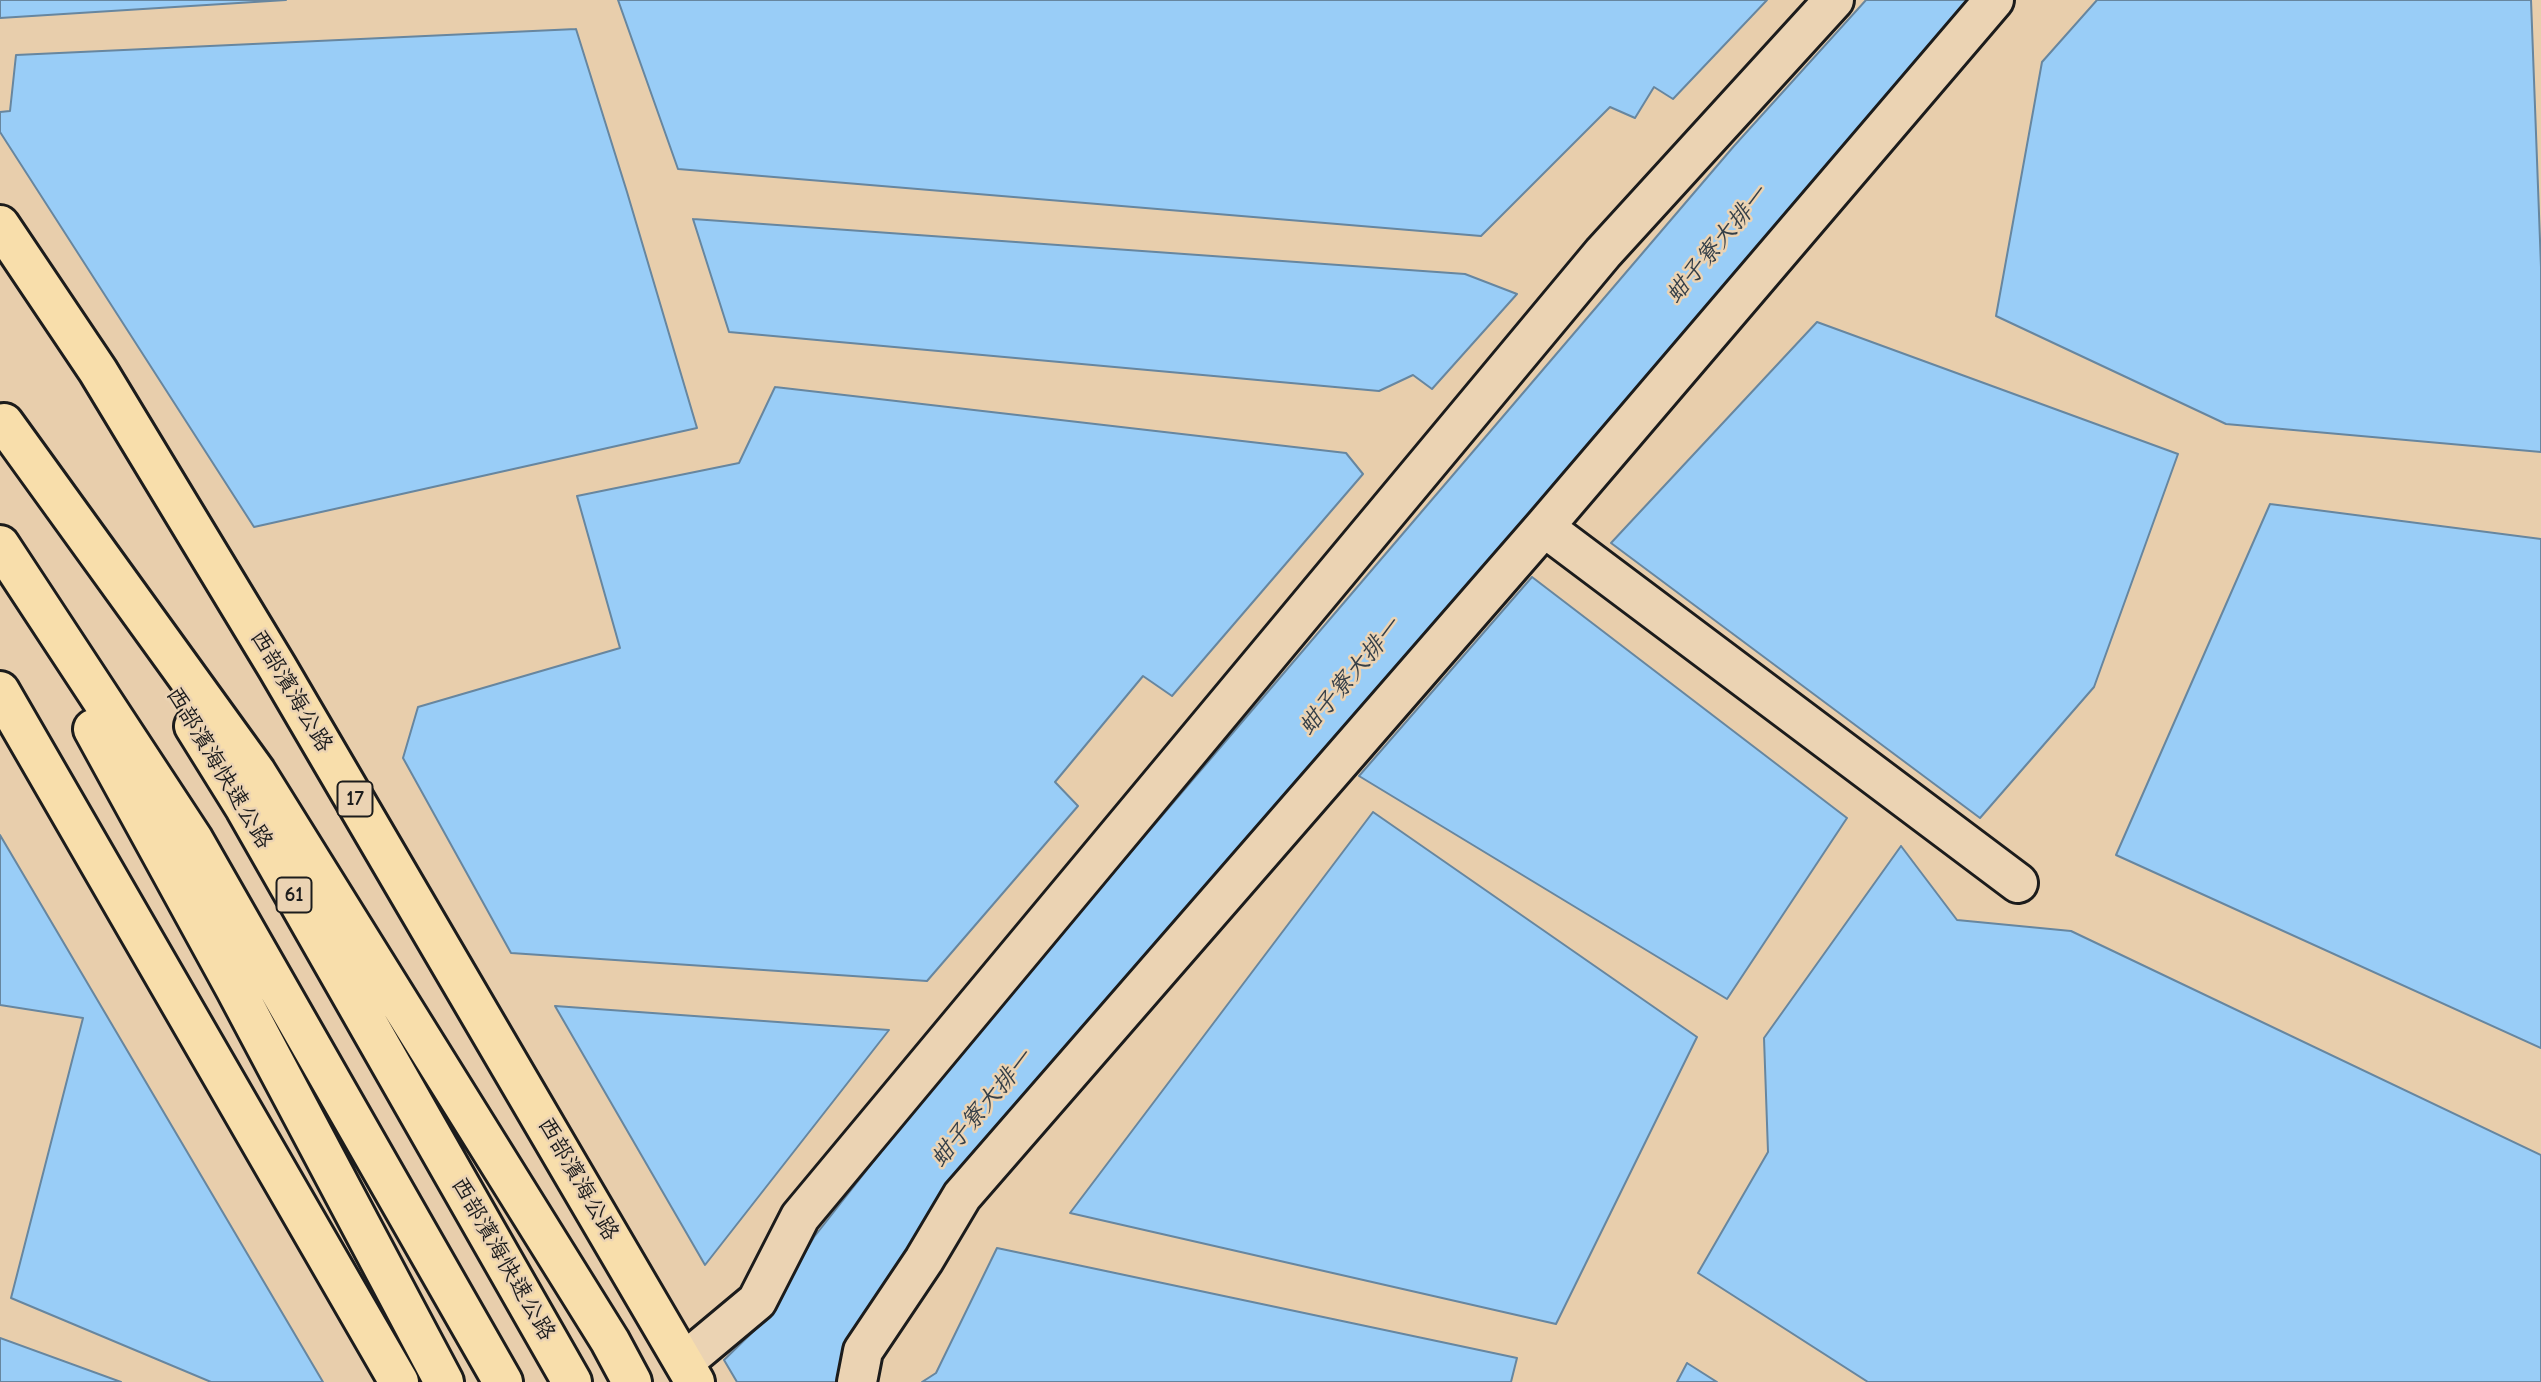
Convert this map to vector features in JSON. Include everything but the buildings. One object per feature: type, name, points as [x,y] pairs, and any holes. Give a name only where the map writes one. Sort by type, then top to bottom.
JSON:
[{"type":"main road","name":"西部濱海公路","points":[[0,225],[98,371],[277,667],[690,1372]]},
{"type":"main road","name":"西部濱海快速公路","points":[[2,420],[245,808],[572,1382]]},
{"type":"main road","points":[[2,420],[256,772],[610,1340],[632,1382]]},
{"type":"main road","points":[[0,545],[193,839],[503,1382]]},
{"type":"main road","points":[[0,559],[235,988],[443,1382]]},
{"type":"main road","points":[[0,691],[399,1382]]},
{"type":"lane","points":[[690,1372],[757,1301],[800,1217],[1603,253],[1834,0]]},
{"type":"lane","points":[[857,1382],[863,1351],[924,1260],[962,1196],[1544,527],[1994,0]]},
{"type":"lane","points":[[1544,527],[2018,883]]},
{"type":"water","points":[[0,0],[286,0],[0,18]]},
{"type":"water","points":[[618,0],[1767,0],[1673,99],[1654,87],[1635,118],[1610,107],[1481,236],[678,169]]},
{"type":"water","name":"蚶子寮大排一","points":[[1866,0],[1996,0],[920,1234],[844,1382],[737,1382],[724,1360],[766,1319],[814,1237],[955,1058],[1734,146]]},
{"type":"water","points":[[2097,0],[2531,0],[2541,267],[2541,452],[2226,424],[1996,316],[2042,62]]},
{"type":"water","points":[[576,29],[697,428],[254,527],[0,132],[0,112],[10,111],[16,55]]},
{"type":"water","points":[[693,219],[1465,274],[1517,294],[1432,389],[1413,375],[1379,391],[729,332]]},
{"type":"water","points":[[1817,322],[2178,454],[2094,687],[1980,818],[1611,543]]},
{"type":"water","points":[[775,387],[1346,453],[1363,474],[1172,696],[1143,676],[1055,782],[1078,806],[927,981],[511,953],[403,758],[418,707],[620,648],[577,496],[739,463]]},
{"type":"water","points":[[2270,504],[2541,539],[2541,1048],[2116,855]]},
{"type":"water","points":[[1532,577],[1847,818],[1727,999],[1359,776]]},
{"type":"water","points":[[1373,812],[1697,1037],[1556,1324],[1070,1213]]},
{"type":"water","points":[[0,835],[323,1382],[211,1382],[11,1298],[83,1018],[0,1005]]},
{"type":"water","points":[[1901,846],[1957,920],[2071,931],[2541,1155],[2541,1382],[1868,1382],[1698,1273],[1768,1152],[1764,1038]]},
{"type":"water","points":[[555,1006],[889,1030],[705,1265]]},
{"type":"water","points":[[997,1248],[1517,1358],[1511,1382],[922,1382],[936,1373]]},
{"type":"water","points":[[0,1338],[121,1382],[0,1382]]},
{"type":"water","points":[[1687,1363],[1717,1382],[1677,1382]]}]
